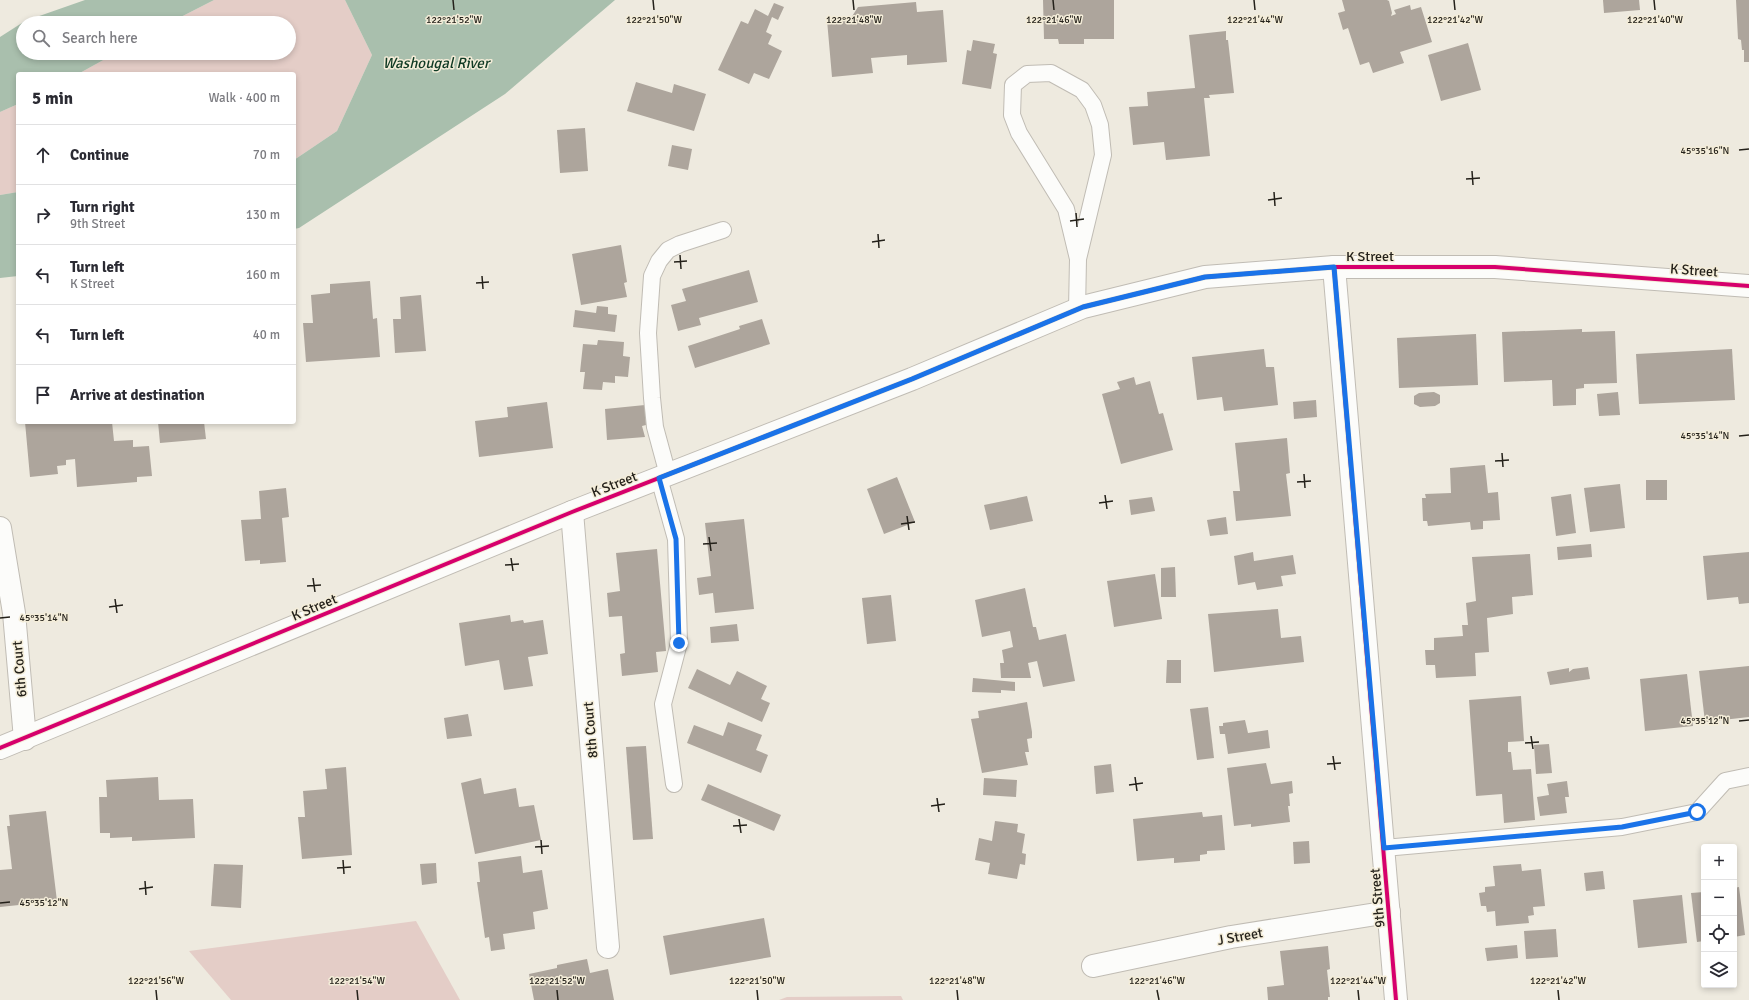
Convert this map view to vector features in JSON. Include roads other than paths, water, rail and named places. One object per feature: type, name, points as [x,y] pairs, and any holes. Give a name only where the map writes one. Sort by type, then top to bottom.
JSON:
[{"type":"street","name":"K Street","points":[[0,748],[572,512],[912,379],[1077,310],[1205,277],[1334,267],[1496,267],[1749,286]]},
{"type":"street","name":"9th Street","points":[[1334,267],[1396,1000]]},
{"type":"street","name":"8th Court","points":[[572,512],[608,947]]},
{"type":"street","name":"6th Court","points":[[0,528],[14,613],[25,738]]},
{"type":"street","name":"J Street","points":[[1093,966],[1231,937],[1389,912]]},
{"type":"lane","points":[[1077,310],[1078,259],[1103,155],[1100,125],[1092,105],[1082,90],[1051,73],[1027,74],[1013,85],[1012,115],[1019,132],[1066,209],[1078,259]]},
{"type":"lane","points":[[674,784],[663,704],[679,643],[676,539],[663,477],[652,398],[648,333],[652,276],[668,250],[680,244],[722,230]]},
{"type":"lane","points":[[1384,848],[1622,827],[1697,812],[1725,780],[1749,776]]},
{"type":"water","points":[[85,0],[214,0],[183,16],[39,16]]},
{"type":"water","name":"Washougal River","points":[[345,0],[615,0],[505,94],[296,229],[296,159],[337,131],[372,55]]},
{"type":"water","points":[[16,27],[16,60],[103,60],[82,72],[16,72],[16,105],[0,112],[0,37]]},
{"type":"water","points":[[16,192],[16,276],[0,278],[0,195]]}]
